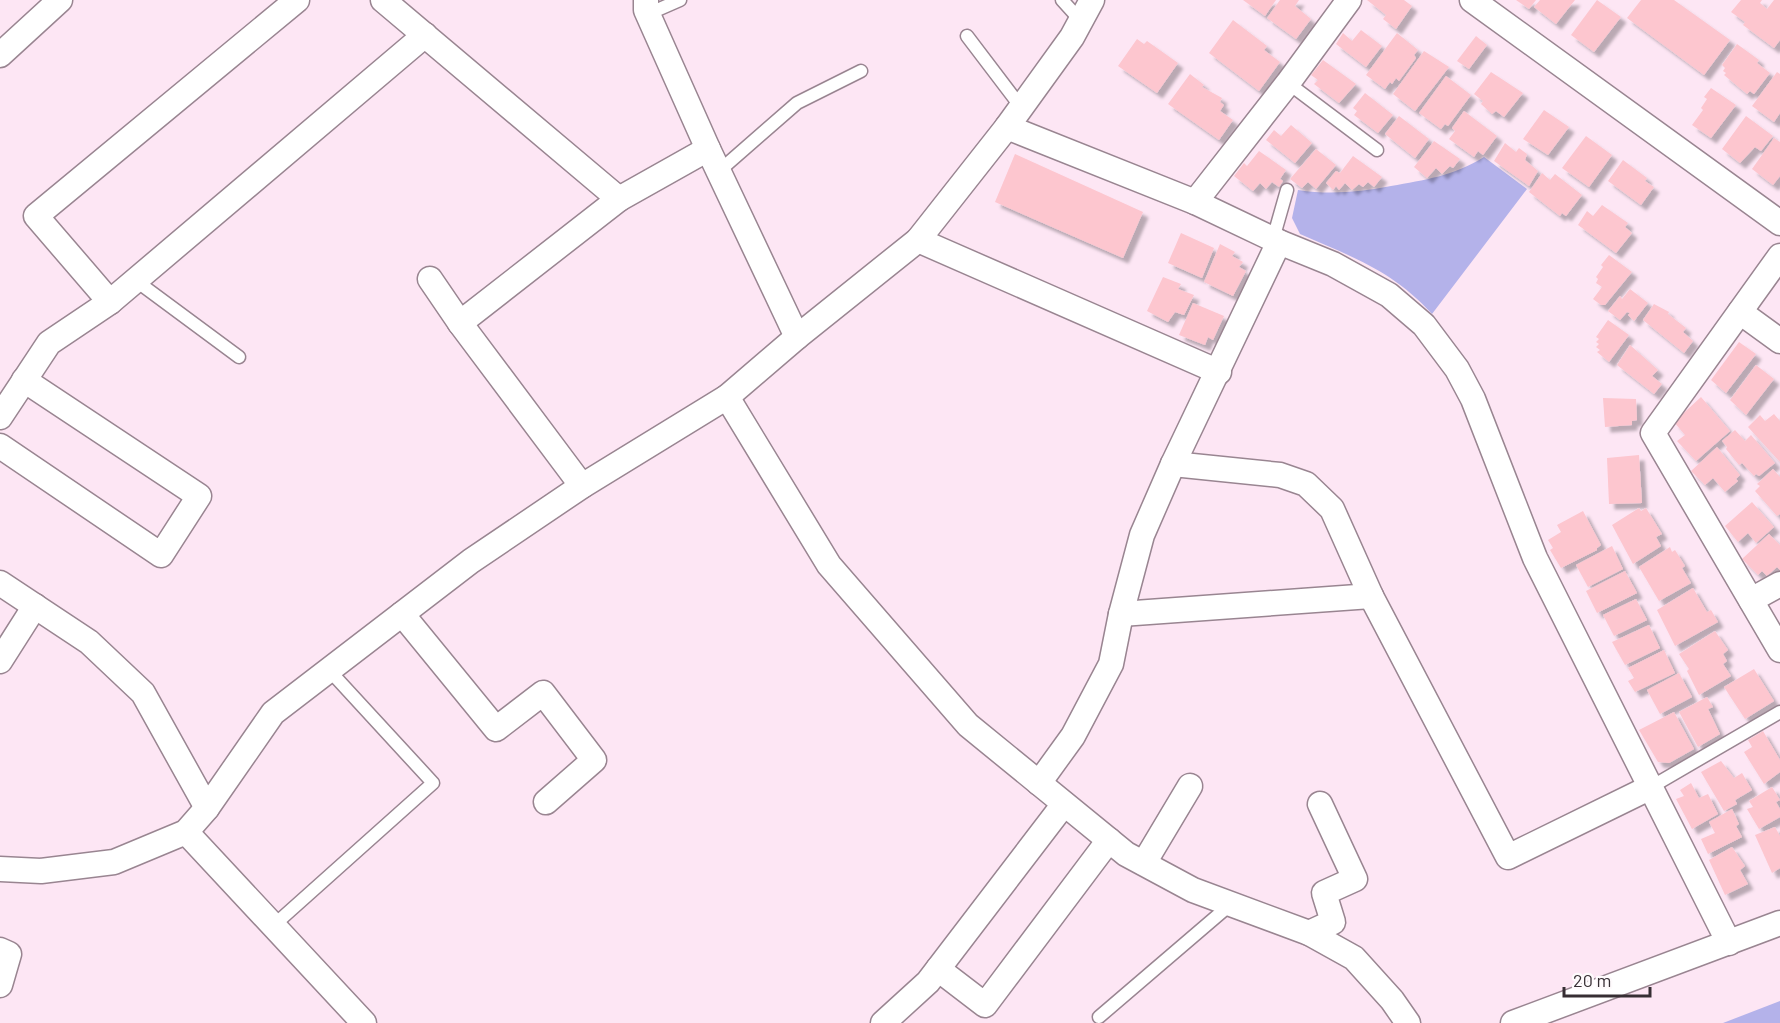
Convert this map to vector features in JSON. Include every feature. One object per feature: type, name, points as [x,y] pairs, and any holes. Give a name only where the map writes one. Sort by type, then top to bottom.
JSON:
[{"type":"street","points":[[0,55],[60,0]]},
{"type":"street","points":[[110,302],[36,216],[297,0]]},
{"type":"street","points":[[383,0],[619,200]]},
{"type":"street","points":[[1195,202],[1288,83],[1349,0]]},
{"type":"street","points":[[1472,0],[1780,223]]},
{"type":"street","points":[[647,7],[718,172],[797,337]]},
{"type":"street","points":[[0,869],[41,871],[114,862],[186,832],[207,808],[273,713],[471,561],[582,486],[727,397],[797,337],[918,240],[1007,127],[1072,37],[1086,10]]},
{"type":"street","points":[[0,417],[49,343],[110,302],[425,35]]},
{"type":"street","points":[[1007,127],[1195,202],[1276,241],[1333,264],[1389,295],[1424,325],[1457,369],[1473,399],[1535,558],[1729,943]]},
{"type":"street","points":[[460,323],[619,200],[708,149]]},
{"type":"street","points":[[918,240],[1219,372]]},
{"type":"street","points":[[1039,783],[1073,736],[1112,664],[1121,614],[1142,535],[1173,464],[1219,372],[1276,241]]},
{"type":"street","points":[[1780,256],[1653,433],[1780,650]]},
{"type":"street","points":[[430,279],[460,323],[582,486]]},
{"type":"street","points":[[1740,312],[1780,341]]},
{"type":"street","points":[[0,447],[161,555],[199,496],[24,380]]},
{"type":"street","points":[[727,397],[829,565],[968,726],[1126,854],[1193,890],[1309,933],[1354,958],[1392,1000],[1408,1023]]},
{"type":"street","points":[[1173,464],[1280,475],[1306,483],[1332,509],[1371,596],[1508,857],[1651,787]]},
{"type":"street","points":[[0,583],[89,642],[143,693],[207,808]]},
{"type":"street","points":[[1751,600],[1780,584]]},
{"type":"street","points":[[1121,614],[1371,596]]},
{"type":"street","points":[[0,661],[35,606]]},
{"type":"street","points":[[402,614],[496,729],[543,693],[594,760],[546,802]]},
{"type":"street","points":[[1144,863],[1190,786]]},
{"type":"street","points":[[883,1023],[928,982],[1064,804]]},
{"type":"street","points":[[1309,933],[1333,922],[1324,893],[1356,879],[1320,804]]},
{"type":"street","points":[[186,832],[364,1023]]},
{"type":"street","points":[[938,969],[985,1005],[1109,840]]},
{"type":"street","points":[[1513,1023],[1780,923]]},
{"type":"street","points":[[0,951],[9,954],[0,985]]},
{"type":"lane","points":[[647,7],[680,0]]},
{"type":"lane","points":[[1062,0],[1086,10]]},
{"type":"lane","points":[[967,36],[1021,107]]},
{"type":"lane","points":[[718,172],[797,103],[861,70]]},
{"type":"lane","points":[[1288,83],[1377,150]]},
{"type":"lane","points":[[1276,241],[1287,190]]},
{"type":"lane","points":[[135,280],[239,357]]},
{"type":"lane","points":[[273,926],[433,783],[329,670]]},
{"type":"lane","points":[[1651,787],[1780,712]]},
{"type":"lane","points":[[1099,1017],[1231,904]]},
{"type":"water","points":[[1484,157],[1527,189],[1432,314],[1402,286],[1386,275],[1300,234],[1292,218],[1298,190],[1333,193],[1416,182],[1461,169]]},
{"type":"water","points":[[1780,1001],[1780,1023],[1723,1023]]},
{"type":"building","points":[[1243,0],[1276,0],[1265,16]]},
{"type":"building","points":[[1280,0],[1299,0],[1295,6],[1311,19],[1296,39],[1267,18]]},
{"type":"building","points":[[1367,0],[1404,0],[1412,6],[1396,29],[1383,19],[1386,15]]},
{"type":"building","points":[[1516,0],[1536,0],[1529,9]]},
{"type":"building","points":[[1540,0],[1575,0],[1556,24],[1534,7]]},
{"type":"building","points":[[1597,0],[1621,17],[1594,52],[1571,35]]},
{"type":"building","points":[[1641,0],[1674,0],[1730,40],[1704,75],[1627,18]]},
{"type":"building","points":[[1741,0],[1762,0],[1760,3],[1767,9],[1774,0],[1780,0],[1780,40],[1774,48],[1743,25],[1745,22],[1731,12]]},
{"type":"building","points":[[1233,20],[1267,46],[1264,50],[1280,62],[1259,91],[1209,53]]},
{"type":"building","points":[[1361,30],[1382,46],[1366,67],[1336,44],[1343,33],[1352,41]]},
{"type":"building","points":[[1397,33],[1418,50],[1414,55],[1416,58],[1399,81],[1396,78],[1385,89],[1366,75]]},
{"type":"building","points":[[1476,36],[1487,45],[1469,69],[1457,61]]},
{"type":"building","points":[[1137,39],[1144,44],[1147,41],[1178,63],[1157,93],[1118,66]]},
{"type":"building","points":[[1737,44],[1759,60],[1757,63],[1770,73],[1754,94],[1750,91],[1747,94],[1724,75],[1725,68],[1722,65]]},
{"type":"building","points":[[1424,51],[1449,67],[1415,111],[1393,94]]},
{"type":"building","points":[[1323,60],[1356,84],[1339,103],[1314,84],[1318,80],[1311,75]]},
{"type":"building","points":[[1491,72],[1523,93],[1504,117],[1496,111],[1492,114],[1481,104],[1483,101],[1474,94]]},
{"type":"building","points":[[1777,72],[1780,74],[1780,113],[1774,122],[1752,106]]},
{"type":"building","points":[[1190,74],[1204,85],[1202,87],[1222,98],[1220,102],[1224,105],[1220,111],[1233,120],[1219,140],[1168,104]]},
{"type":"building","points":[[1446,76],[1471,95],[1448,126],[1445,124],[1441,129],[1419,113]]},
{"type":"building","points":[[1711,88],[1736,105],[1711,138],[1692,125],[1703,110],[1701,108],[1707,99],[1704,97]]},
{"type":"building","points":[[1365,93],[1393,115],[1378,133],[1354,115],[1357,111],[1353,108]]},
{"type":"building","points":[[1544,110],[1569,127],[1548,155],[1523,139]]},
{"type":"building","points":[[1464,111],[1497,136],[1483,155],[1478,151],[1474,157],[1449,139],[1455,131],[1452,128]]},
{"type":"building","points":[[1399,116],[1429,139],[1415,158],[1385,134]]},
{"type":"building","points":[[1746,116],[1773,136],[1761,151],[1755,147],[1740,163],[1722,149]]},
{"type":"building","points":[[1291,125],[1312,143],[1295,163],[1266,140],[1274,130],[1281,136]]},
{"type":"building","points":[[1586,136],[1612,155],[1589,187],[1562,168]]},
{"type":"building","points":[[1774,138],[1780,142],[1780,176],[1773,185],[1752,169]]},
{"type":"building","points":[[1434,141],[1460,159],[1453,168],[1450,166],[1442,174],[1436,168],[1427,178],[1414,167]]},
{"type":"building","points":[[1505,143],[1516,152],[1519,148],[1527,154],[1525,160],[1538,171],[1529,186],[1494,161]]},
{"type":"building","points":[[1316,149],[1336,165],[1316,189],[1308,182],[1302,188],[1290,179]]},
{"type":"building","points":[[1259,151],[1286,170],[1280,179],[1283,181],[1279,187],[1272,182],[1266,189],[1260,183],[1253,191],[1234,176],[1244,163],[1247,166]]},
{"type":"building","points":[[1015,154],[1143,212],[1123,258],[995,202]]},
{"type":"building","points":[[1353,156],[1382,177],[1374,187],[1368,182],[1363,187],[1359,184],[1352,190],[1345,183],[1339,190],[1336,186],[1333,190],[1326,183],[1336,171],[1340,173]]},
{"type":"building","points":[[1623,160],[1647,178],[1645,181],[1654,187],[1641,205],[1608,181]]},
{"type":"building","points":[[1542,173],[1550,180],[1555,174],[1582,195],[1566,216],[1562,213],[1560,216],[1529,192]]},
{"type":"building","points":[[1602,205],[1628,223],[1625,227],[1632,233],[1616,253],[1578,225],[1587,211],[1593,216]]},
{"type":"building","points":[[1181,233],[1214,248],[1202,278],[1168,263]]},
{"type":"building","points":[[1220,244],[1235,252],[1232,256],[1243,262],[1239,267],[1246,271],[1233,296],[1204,282]]},
{"type":"building","points":[[1609,255],[1632,272],[1605,305],[1601,305],[1593,299],[1602,287],[1596,283],[1598,279],[1596,277],[1603,267],[1601,265]]},
{"type":"building","points":[[1163,277],[1181,284],[1178,289],[1194,295],[1184,315],[1175,312],[1168,322],[1147,311]]},
{"type":"building","points":[[1630,289],[1648,303],[1634,321],[1627,312],[1620,320],[1608,311],[1620,296],[1622,299]]},
{"type":"building","points":[[1193,303],[1224,316],[1213,340],[1208,337],[1205,345],[1179,335]]},
{"type":"building","points":[[1654,304],[1669,312],[1668,314],[1686,328],[1683,332],[1693,341],[1684,353],[1643,320]]},
{"type":"building","points":[[1608,320],[1629,335],[1609,362],[1597,352],[1600,350],[1596,347],[1599,339],[1596,337]]},
{"type":"building","points":[[1739,342],[1756,354],[1726,393],[1711,380]]},
{"type":"building","points":[[1630,345],[1658,370],[1652,376],[1662,384],[1654,394],[1617,365]]},
{"type":"building","points":[[1756,365],[1774,379],[1746,415],[1730,400]]},
{"type":"building","points":[[1701,397],[1730,431],[1696,461],[1677,441],[1685,435],[1674,422]]},
{"type":"building","points":[[1603,398],[1636,399],[1637,420],[1632,421],[1632,425],[1605,427]]},
{"type":"building","points":[[1774,414],[1780,421],[1780,462],[1748,427],[1760,415],[1765,421]]},
{"type":"building","points":[[1735,430],[1745,441],[1751,435],[1775,463],[1759,476],[1756,474],[1754,476],[1742,463],[1739,465],[1726,449],[1722,441]]},
{"type":"building","points":[[1717,447],[1740,475],[1736,479],[1738,481],[1725,492],[1713,478],[1705,485],[1691,471]]},
{"type":"building","points":[[1639,455],[1642,503],[1609,504],[1607,458]]},
{"type":"building","points":[[1773,469],[1780,477],[1780,514],[1777,516],[1755,491],[1760,486],[1757,484]]},
{"type":"building","points":[[1752,502],[1774,527],[1756,543],[1748,533],[1738,542],[1725,526]]},
{"type":"building","points":[[1639,508],[1641,511],[1646,508],[1662,534],[1656,537],[1661,546],[1633,564],[1612,525]]},
{"type":"building","points":[[1583,511],[1601,545],[1597,550],[1561,568],[1550,550],[1553,548],[1548,540],[1561,532],[1557,525]]},
{"type":"building","points":[[1769,534],[1780,545],[1780,570],[1777,567],[1767,576],[1762,571],[1758,575],[1742,559]]},
{"type":"building","points":[[1612,546],[1623,569],[1588,587],[1576,565]]},
{"type":"building","points":[[1670,547],[1672,552],[1675,550],[1685,566],[1682,568],[1691,583],[1659,601],[1639,567]]},
{"type":"building","points":[[1625,571],[1637,593],[1597,613],[1586,591]]},
{"type":"building","points":[[1693,588],[1707,612],[1711,610],[1718,622],[1675,646],[1657,610]]},
{"type":"building","points":[[1636,599],[1647,620],[1614,636],[1603,615]]},
{"type":"building","points":[[1649,625],[1660,648],[1625,665],[1612,642]]},
{"type":"building","points":[[1715,631],[1728,650],[1723,654],[1727,661],[1723,664],[1731,676],[1699,695],[1687,671],[1689,669],[1679,654]]},
{"type":"building","points":[[1664,650],[1675,673],[1635,692],[1628,681],[1634,678],[1628,668]]},
{"type":"building","points":[[1754,669],[1774,701],[1745,719],[1724,687]]},
{"type":"building","points":[[1679,673],[1692,697],[1660,714],[1647,690]]},
{"type":"building","points":[[1707,697],[1713,707],[1708,709],[1720,734],[1698,747],[1679,712]]},
{"type":"building","points":[[1674,712],[1694,749],[1669,763],[1658,762],[1639,730]]},
{"type":"building","points":[[1763,731],[1780,760],[1780,772],[1764,784],[1744,752],[1752,747],[1748,740]]},
{"type":"building","points":[[1721,761],[1734,778],[1742,773],[1752,790],[1735,800],[1737,804],[1724,811],[1701,772]]},
{"type":"building","points":[[1691,783],[1699,798],[1708,794],[1718,814],[1692,829],[1676,799],[1684,796],[1680,790]]},
{"type":"building","points":[[1772,787],[1780,800],[1776,802],[1780,809],[1780,817],[1759,829],[1747,809],[1753,807],[1749,801]]},
{"type":"building","points":[[1732,809],[1739,824],[1736,826],[1742,837],[1708,854],[1701,839],[1715,833],[1709,822]]},
{"type":"building","points":[[1775,827],[1780,836],[1780,868],[1772,873],[1755,835]]},
{"type":"building","points":[[1732,847],[1745,866],[1740,870],[1748,884],[1725,895],[1709,860]]}]
